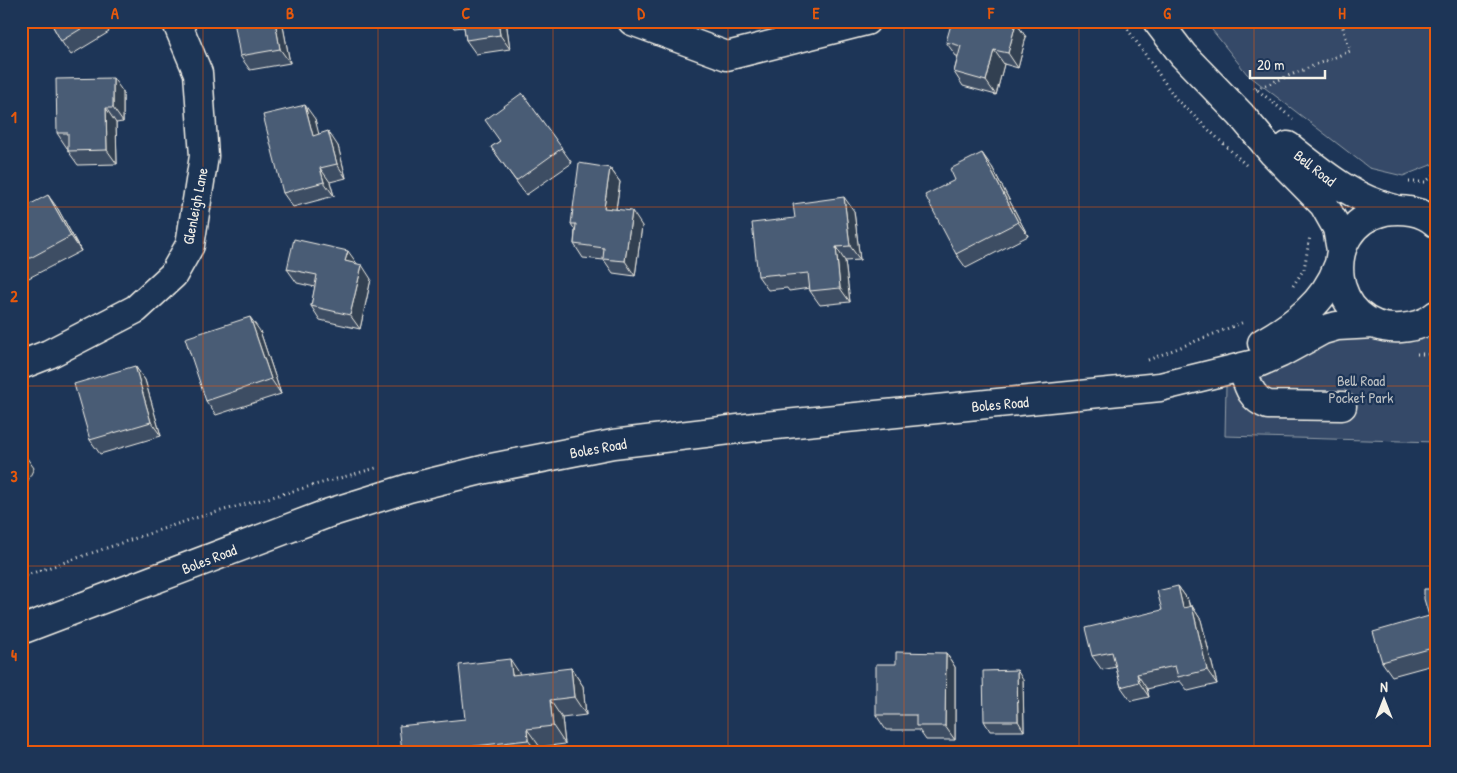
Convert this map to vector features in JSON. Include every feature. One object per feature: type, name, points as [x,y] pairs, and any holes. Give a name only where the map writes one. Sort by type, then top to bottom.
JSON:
[{"type":"street","name":"Glenleigh Lane","points":[[21,365],[49,354],[136,309],[173,275],[190,245],[204,156],[198,74],[176,21]]},
{"type":"street","points":[[632,21],[728,56],[866,21]]},
{"type":"street","name":"Bell Road","points":[[1156,21],[1183,55],[1241,115],[1273,153],[1324,205],[1338,228],[1340,284],[1347,300],[1359,314],[1374,324],[1393,328],[1424,327],[1436,315]]},
{"type":"street","name":"Bell Road","points":[[1241,115],[1282,142],[1346,191],[1377,205],[1420,212]]},
{"type":"street","name":"Bell Road","points":[[1340,258],[1349,234],[1362,221],[1378,213],[1420,212]]},
{"type":"street","name":"Boles Road","points":[[1199,377],[1265,342],[1299,319],[1319,300],[1333,279],[1340,258]]},
{"type":"street","name":"Boles Road","points":[[21,630],[329,513],[409,488],[486,469],[613,444],[754,427],[1118,393],[1160,387],[1242,367],[1281,353],[1322,330],[1337,326],[1374,324]]},
{"type":"street","points":[[1242,367],[1250,389],[1257,401],[1268,405],[1342,406]]},
{"type":"path","points":[[1122,21],[1176,99],[1252,171]]},
{"type":"path","points":[[1256,89],[1350,51],[1341,21]]},
{"type":"path","points":[[1248,83],[1300,125]]},
{"type":"path","points":[[1406,183],[1425,182],[1436,174]]},
{"type":"path","points":[[1288,293],[1304,269],[1310,235],[1307,229]]},
{"type":"path","points":[[1411,354],[1436,354]]},
{"type":"green space","points":[[1205,21],[1436,21],[1436,163],[1403,176],[1369,168],[1247,74]]},
{"type":"green space","name":"Bell Road Pocket Park","points":[[1345,336],[1436,337],[1436,442],[1225,436],[1226,386],[1262,373],[1309,348]]},
{"type":"building","points":[[50,21],[94,21],[61,41]]},
{"type":"building","points":[[234,21],[275,21],[280,49],[240,56]]},
{"type":"building","points":[[463,21],[498,21],[500,35],[466,40]]},
{"type":"building","points":[[952,21],[1011,21],[1016,23],[1008,53],[994,50],[986,81],[954,72],[961,46],[946,42]]},
{"type":"building","points":[[113,78],[113,108],[106,108],[107,150],[68,151],[68,133],[57,133],[56,79]]},
{"type":"building","points":[[522,93],[562,148],[516,181],[491,147],[500,141],[485,120]]},
{"type":"building","points":[[305,105],[313,136],[328,131],[337,164],[320,168],[324,182],[283,193],[263,115]]},
{"type":"building","points":[[982,153],[1018,222],[956,254],[925,195],[955,180],[950,169]]},
{"type":"building","points":[[579,163],[610,168],[604,208],[632,211],[625,261],[603,259],[604,248],[574,244],[576,224],[571,224]]},
{"type":"building","points":[[48,195],[71,236],[21,263],[21,209]]},
{"type":"building","points":[[844,197],[850,246],[836,247],[840,288],[810,291],[808,273],[758,276],[752,223],[795,218],[793,204]]},
{"type":"building","points":[[294,239],[348,251],[345,261],[362,265],[350,315],[311,306],[317,275],[287,269]]},
{"type":"building","points":[[250,317],[271,379],[206,401],[185,338]]},
{"type":"building","points":[[135,366],[151,422],[90,440],[74,384]]},
{"type":"building","points":[[1178,586],[1183,608],[1192,606],[1207,670],[1178,677],[1175,666],[1137,674],[1139,682],[1121,687],[1112,652],[1092,656],[1085,628],[1162,610],[1157,591]]},
{"type":"building","points":[[1424,589],[1436,589],[1436,647],[1382,662],[1373,632],[1429,616],[1424,599]]},
{"type":"building","points":[[896,652],[946,653],[945,726],[916,726],[916,715],[876,715],[876,664],[896,664]]},
{"type":"building","points":[[510,659],[512,675],[571,668],[574,697],[550,700],[553,726],[527,729],[528,740],[423,752],[402,752],[399,726],[465,719],[459,665]]},
{"type":"building","points":[[1017,670],[1018,721],[984,721],[983,671]]}]
